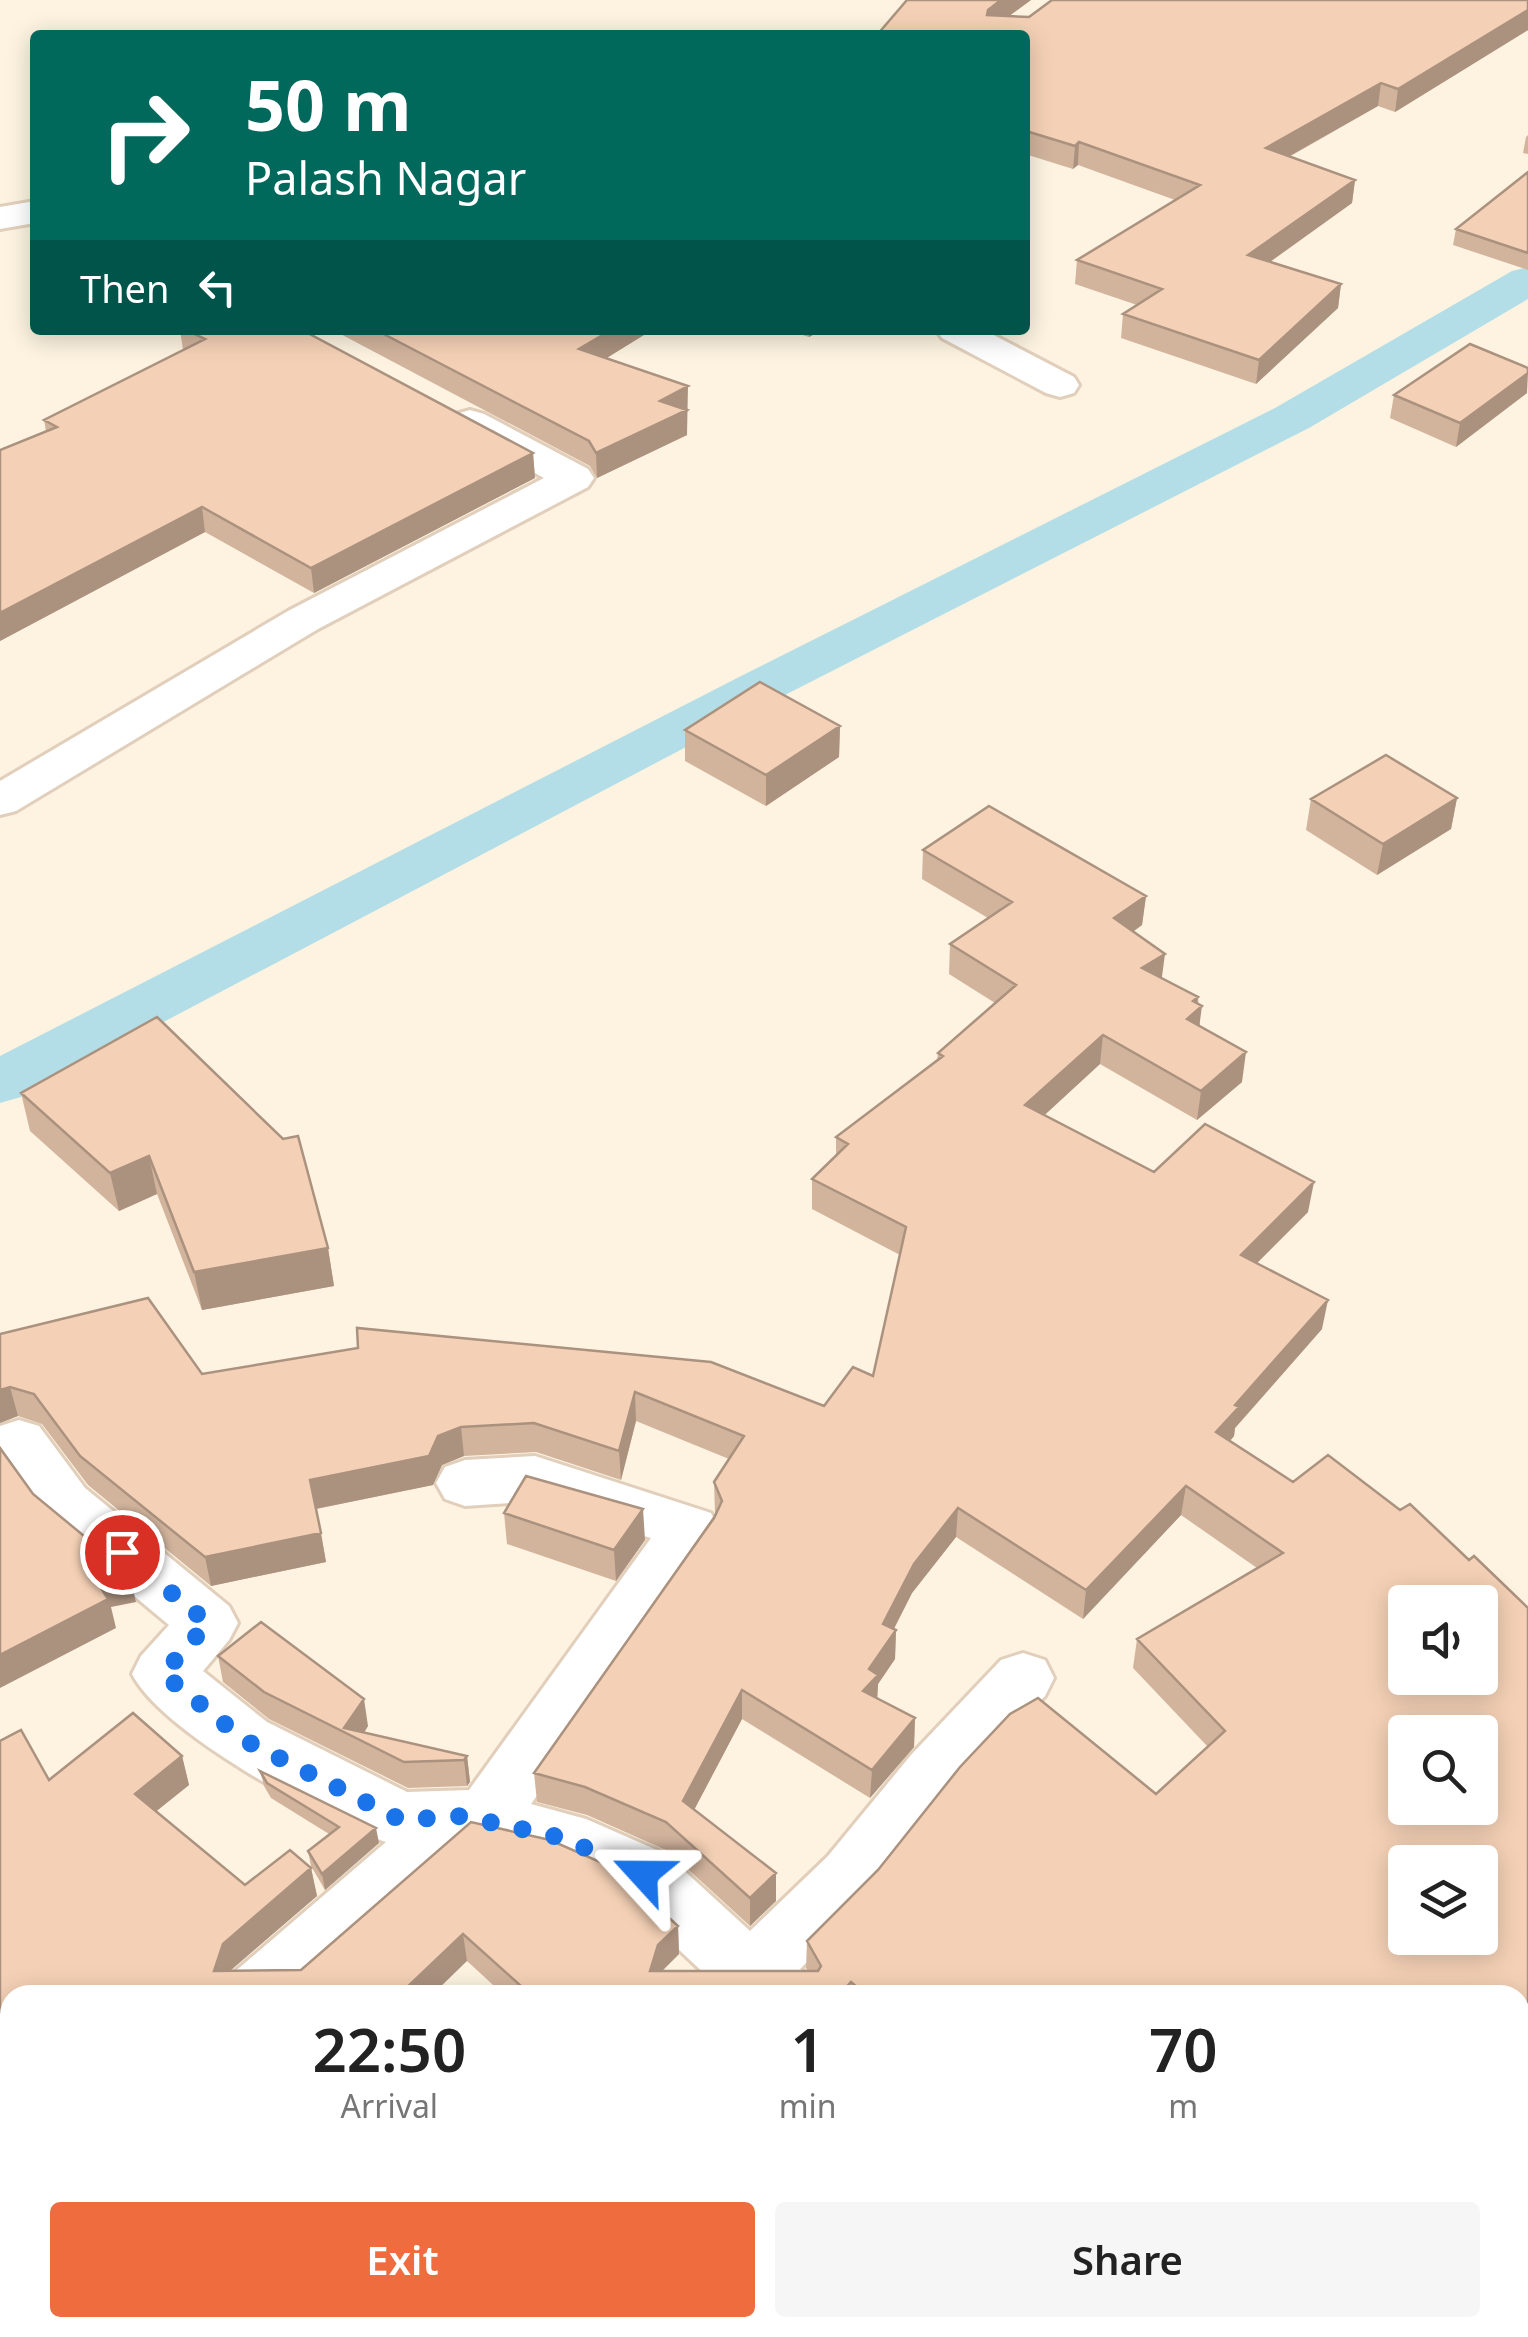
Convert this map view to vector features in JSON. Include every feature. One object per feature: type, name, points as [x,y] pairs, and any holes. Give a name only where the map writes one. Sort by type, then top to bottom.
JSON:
[{"type":"street","points":[[0,218],[30,213]]},
{"type":"street","points":[[964,335],[1060,386]]},
{"type":"street","points":[[0,801],[303,620],[574,478],[437,405]]},
{"type":"street","points":[[19,1442],[64,1504],[208,1623],[163,1674],[246,1741],[401,1820],[473,1819],[563,1838],[643,1874],[738,1980],[851,1876],[933,1774],[1023,1678]]},
{"type":"street","points":[[268,1985],[473,1819],[690,1530],[535,1479],[465,1483]]},
{"type":"building","points":[[907,0],[1001,0],[987,15],[1029,17],[1052,0],[1528,0],[1528,10],[1398,89],[1381,83],[1266,148],[1355,180],[1248,255],[1341,284],[1259,360],[1123,314],[1162,289],[1077,260],[1200,185],[1079,142],[1075,146],[1030,132],[1030,30],[881,30]]},
{"type":"building","points":[[1528,172],[1528,253],[1456,229]]},
{"type":"building","points":[[197,335],[311,335],[533,453],[311,568],[202,507],[0,613],[0,450],[57,427],[44,420],[205,339]]},
{"type":"building","points":[[386,335],[603,335],[579,349],[688,386],[660,401],[687,410],[596,453],[589,441]]},
{"type":"building","points":[[1470,344],[1528,368],[1528,373],[1460,423],[1394,395]]},
{"type":"building","points":[[760,682],[840,726],[766,775],[685,730]]},
{"type":"building","points":[[1386,755],[1457,798],[1383,844],[1311,799]]},
{"type":"building","points":[[989,806],[1146,896],[1114,918],[1165,954],[1142,968],[1198,997],[1193,1001],[1202,1006],[1187,1019],[1246,1052],[1201,1091],[1103,1035],[1025,1105],[1154,1172],[1205,1124],[1314,1182],[1241,1255],[1328,1300],[1216,1432],[1293,1482],[1328,1455],[1400,1510],[1410,1504],[1469,1560],[1474,1556],[1528,1608],[1528,1985],[520,1985],[463,1934],[409,1985],[0,1985],[0,1741],[21,1730],[49,1780],[133,1713],[182,1756],[135,1794],[245,1885],[290,1850],[311,1868],[223,1944],[214,1971],[301,1970],[471,1822],[550,1840],[616,1869],[678,1926],[658,1945],[650,1971],[818,1971],[821,1966],[807,1941],[878,1870],[960,1767],[1010,1714],[1038,1698],[1156,1794],[1225,1731],[1137,1639],[1283,1553],[1186,1486],[1086,1590],[958,1508],[914,1564],[883,1624],[896,1630],[869,1669],[878,1675],[863,1691],[915,1718],[872,1770],[742,1690],[683,1801],[776,1873],[750,1898],[666,1822],[585,1787],[534,1773],[714,1518],[722,1501],[714,1482],[744,1436],[635,1392],[619,1451],[534,1423],[461,1427],[438,1436],[429,1456],[310,1480],[321,1533],[205,1557],[80,1456],[34,1394],[10,1387],[0,1390],[0,1334],[148,1298],[202,1374],[358,1348],[357,1328],[711,1362],[824,1406],[853,1367],[873,1376],[906,1227],[812,1179],[848,1144],[836,1137],[943,1056],[938,1053],[1016,985],[950,944],[1012,902],[923,850]]},
{"type":"building","points":[[157,1017],[283,1139],[298,1136],[328,1248],[194,1272],[149,1156],[110,1173],[21,1093]]},
{"type":"building","points":[[0,1448],[33,1494],[129,1573],[96,1580],[108,1599],[0,1655]]},
{"type":"building","points":[[526,1476],[643,1509],[614,1550],[504,1513]]},
{"type":"building","points":[[261,1622],[364,1699],[344,1728],[467,1756],[464,1760],[404,1762],[264,1692],[218,1656]]},
{"type":"building","points":[[260,1771],[376,1828],[322,1874],[308,1851],[339,1827],[267,1783]]},
{"type":"waterway","points":[[0,1082],[764,685],[1292,418],[1528,280]]},
{"type":"route","points":[[122,1552],[208,1623],[163,1674],[246,1741],[401,1820],[462,1816],[563,1838],[643,1874]]}]
